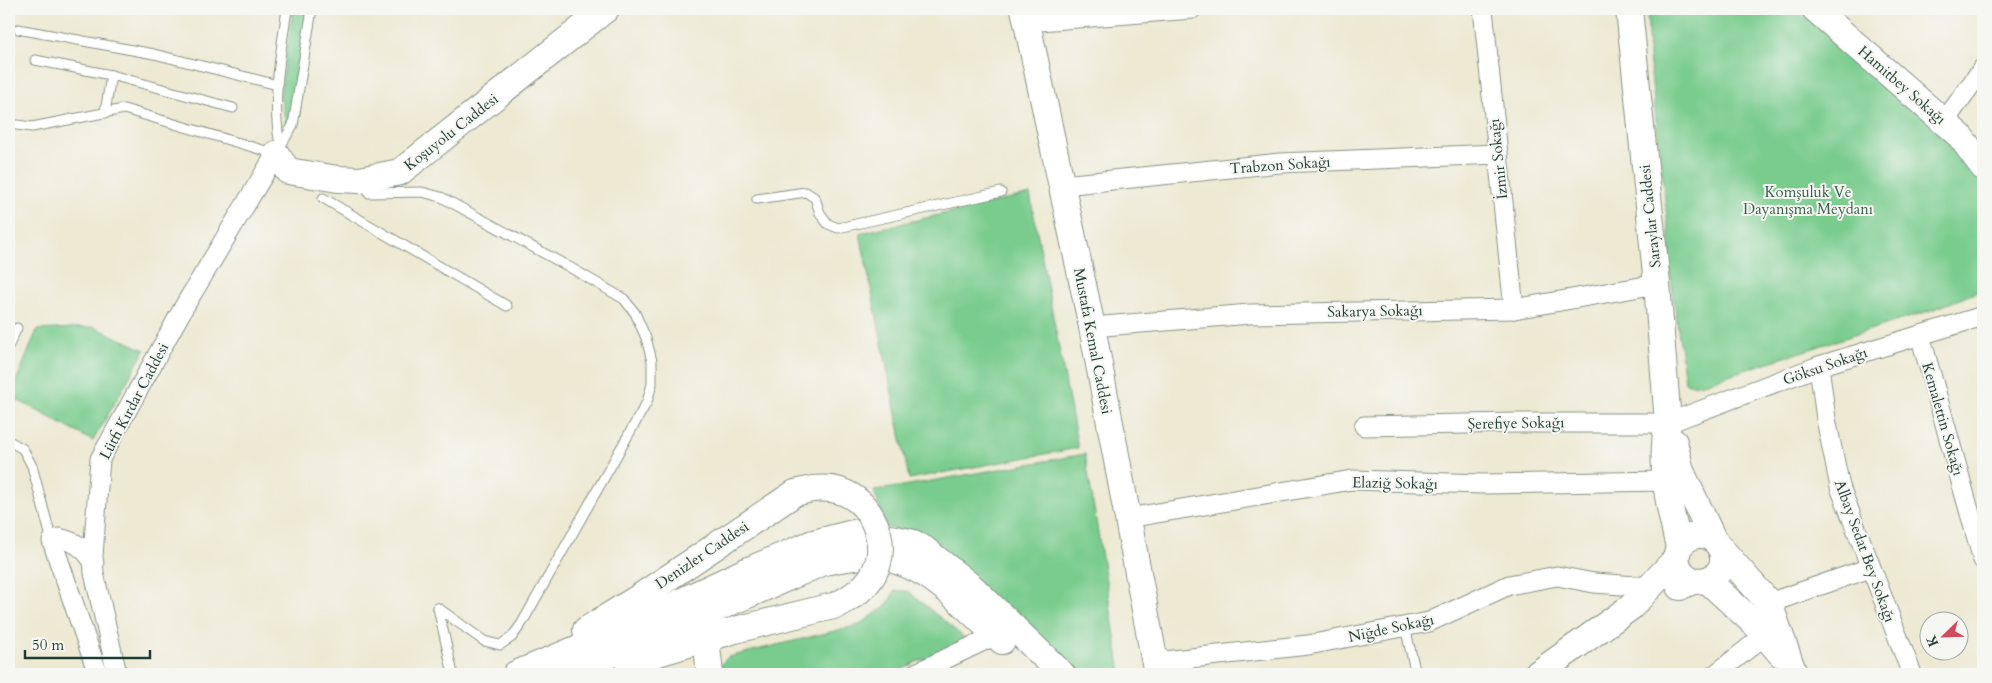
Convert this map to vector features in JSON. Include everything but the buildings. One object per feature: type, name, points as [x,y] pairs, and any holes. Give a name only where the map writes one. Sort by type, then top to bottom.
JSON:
[{"type":"street","name":"Koşuyolu Caddesi","points":[[278,149],[322,162],[357,164],[381,160],[407,146],[582,9]]},
{"type":"street","name":"Koşuyolu Caddesi","points":[[278,149],[288,171],[338,179],[360,180],[400,172],[606,9]]},
{"type":"street","points":[[1020,13],[1192,9]]},
{"type":"street","name":"İzmir Sokağı","points":[[1483,9],[1514,309]]},
{"type":"street","name":"Saraylar Caddesi","points":[[1629,9],[1657,284],[1668,423],[1681,471],[1718,544],[1769,603],[1793,671]]},
{"type":"street","name":"Hamitbey Sokağı","points":[[1815,9],[1960,136],[1983,167]]},
{"type":"street","name":"Mustafa Kemal Caddesi","points":[[1020,13],[1151,670]]},
{"type":"street","points":[[1944,122],[1983,68]]},
{"type":"street","name":"Lütfi Kırdar Caddesi","points":[[117,674],[98,594],[94,563],[100,459],[185,305],[278,149]]},
{"type":"street","name":"Trabzon Sokağı","points":[[1055,187],[1280,163],[1498,154]]},
{"type":"street","name":"Sakarya Sokağı","points":[[1084,329],[1250,314],[1514,309],[1657,284]]},
{"type":"street","name":"Göksu Sokağı","points":[[1668,423],[1819,366],[1983,316]]},
{"type":"street","name":"Mustafa Kemal Caddesi","points":[[1084,329],[1128,518],[1151,670]]},
{"type":"street","name":"Kemalettin Sokağı","points":[[1920,335],[1983,560]]},
{"type":"street","name":"Albay Sedat Bey Sokağı","points":[[1819,366],[1826,419],[1840,487],[1912,674]]},
{"type":"street","name":"Şerefiye Sokağı","points":[[1364,426],[1515,423],[1668,423]]},
{"type":"street","name":"Saraylar Caddesi","points":[[1668,423],[1665,439],[1666,481],[1677,553]]},
{"type":"street","name":"Elaziğ Sokağı","points":[[1128,518],[1352,480],[1484,484],[1666,481]]},
{"type":"street","name":"Denizler Caddesi","points":[[516,674],[638,598],[795,493],[809,489],[825,488],[840,490],[852,496],[863,505],[877,530],[880,542],[879,558],[875,572],[862,588],[837,605],[706,638],[586,674]]},
{"type":"street","name":"Denizler Caddesi","points":[[516,674],[603,638],[744,572],[814,543],[853,532],[896,539],[912,543],[924,549],[973,588],[1062,674]]},
{"type":"street","points":[[1548,671],[1631,607],[1650,587],[1690,536],[1706,535],[1718,544],[1722,565],[1719,572],[1631,607]]},
{"type":"street","points":[[94,563],[88,553],[79,545],[59,538],[52,541],[98,674]]},
{"type":"street","points":[[1677,553],[1682,573],[1700,581]]},
{"type":"street","points":[[565,674],[824,562],[870,556],[889,559],[917,568],[949,593],[1038,674]]},
{"type":"street","points":[[1769,603],[1870,568]]},
{"type":"street","name":"Niğde Sokağı","points":[[1151,670],[1308,645],[1429,622],[1509,585],[1557,576],[1594,583],[1650,587]]},
{"type":"street","name":"Saraylar Caddesi","points":[[1700,581],[1765,634],[1793,671]]},
{"type":"street","points":[[1716,674],[1765,634]]},
{"type":"street","points":[[914,674],[996,635]]},
{"type":"street","points":[[706,638],[710,674]]},
{"type":"lane","points":[[278,149],[276,126],[278,85],[287,9]]},
{"type":"lane","points":[[278,149],[293,125],[312,9]]},
{"type":"lane","points":[[18,28],[154,54],[278,85]]},
{"type":"lane","points":[[36,60],[111,75],[233,108]]},
{"type":"lane","points":[[105,113],[111,75]]},
{"type":"lane","points":[[9,124],[32,127],[124,109],[278,149]]},
{"type":"lane","points":[[369,193],[422,192],[441,197],[624,299],[631,308],[646,338],[652,361],[652,384],[647,402],[522,623],[512,637],[500,645],[484,641],[438,608],[452,674]]},
{"type":"lane","points":[[756,199],[806,192],[815,198],[820,213],[828,224],[838,228],[1002,192]]},
{"type":"lane","points":[[323,198],[506,306]]},
{"type":"lane","points":[[9,345],[16,328]]},
{"type":"lane","points":[[9,441],[23,449],[32,466],[52,541]]},
{"type":"lane","points":[[1405,627],[1416,674]]},
{"type":"green space","points":[[293,9],[309,9],[289,125],[286,125],[280,96]]},
{"type":"green space","name":"Komşuluk Ve Dayanışma Meydanı","points":[[1647,9],[1796,9],[1926,117],[1983,183],[1983,290],[1929,311],[1707,382],[1693,384],[1685,382],[1669,263],[1670,245],[1649,56]]},
{"type":"green space","points":[[1030,194],[1078,448],[909,479],[860,233]]},
{"type":"green space","points":[[94,327],[145,350],[93,441],[10,396],[37,330]]},
{"type":"green space","points":[[1085,454],[1120,674],[1075,674],[922,531],[887,528],[874,491]]},
{"type":"green space","points":[[895,591],[908,591],[972,644],[916,662],[894,674],[719,674],[720,665],[728,657],[859,625],[886,606]]}]
